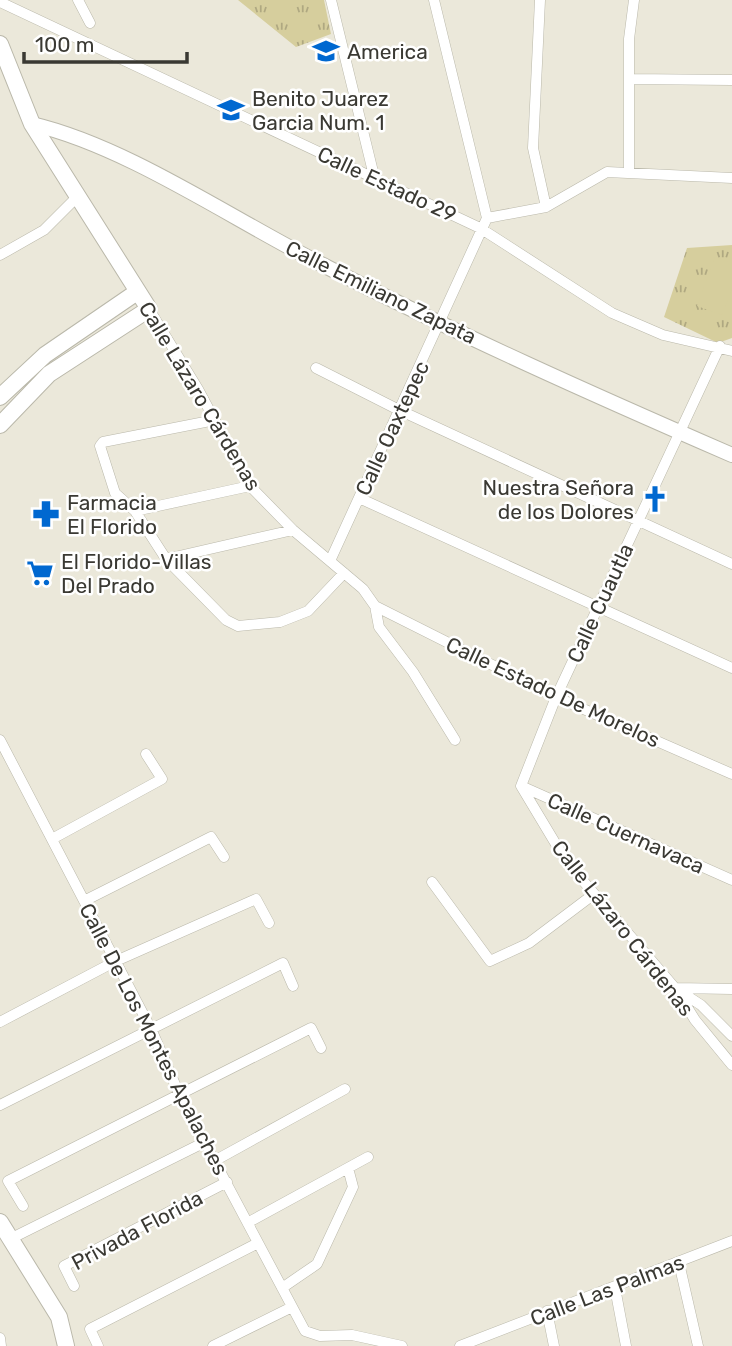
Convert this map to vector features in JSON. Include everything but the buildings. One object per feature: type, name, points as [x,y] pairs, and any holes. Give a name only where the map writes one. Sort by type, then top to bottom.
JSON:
[{"type":"main road","name":"Calle Lázaro Cárdenas","points":[[0,44],[33,124],[149,309]]},
{"type":"main road","points":[[0,397],[45,355],[137,292]]},
{"type":"main road","points":[[0,425],[36,386],[71,358],[149,309]]},
{"type":"main road","points":[[61,345],[71,358]]},
{"type":"main road","points":[[0,1222],[5,1242],[59,1317],[66,1346]]},
{"type":"street","points":[[78,0],[90,23]]},
{"type":"street","points":[[331,0],[375,180]]},
{"type":"street","points":[[434,0],[487,218],[546,207],[600,175],[629,172],[732,178]]},
{"type":"street","points":[[540,0],[533,148],[546,207]]},
{"type":"street","points":[[629,172],[629,79],[634,0]]},
{"type":"street","name":"Calle Estado 29","points":[[0,2],[228,107],[375,180],[480,228],[612,313],[663,335],[720,346],[732,351]]},
{"type":"street","points":[[629,79],[732,80]]},
{"type":"street","name":"Calle Emiliano Zapata","points":[[33,124],[86,140],[321,265],[440,323],[732,455]]},
{"type":"street","points":[[0,255],[44,230],[78,197]]},
{"type":"street","name":"Calle Oaxtepec","points":[[330,561],[440,323],[480,228],[487,218]]},
{"type":"street","name":"Calle Lázaro Cárdenas","points":[[149,309],[215,420],[250,486],[293,530],[363,589],[375,606],[379,627],[414,673],[455,740]]},
{"type":"street","name":"Calle Cuautla","points":[[521,786],[556,697],[720,346]]},
{"type":"street","points":[[316,369],[732,564]]},
{"type":"street","points":[[215,420],[103,442],[100,446],[115,493],[135,511],[166,559],[226,620],[246,627],[280,622],[308,611],[344,573]]},
{"type":"street","points":[[135,511],[250,486]]},
{"type":"street","points":[[359,498],[732,668]]},
{"type":"street","points":[[166,559],[293,530]]},
{"type":"street","name":"Calle Estado De Morelos","points":[[375,606],[556,697],[732,774]]},
{"type":"street","name":"Calle De Los Montes Apalaches","points":[[0,740],[152,1031],[180,1096],[249,1222],[290,1308],[305,1331],[312,1335],[352,1335],[402,1346]]},
{"type":"street","points":[[52,839],[162,779],[146,754]]},
{"type":"street","name":"Calle Lázaro Cárdenas","points":[[521,786],[566,861],[675,988],[695,1020],[732,1065]]},
{"type":"street","name":"Calle Cuernavaca","points":[[521,786],[732,880]]},
{"type":"street","points":[[84,901],[211,837],[224,856]]},
{"type":"street","points":[[432,882],[490,961],[528,943],[594,894]]},
{"type":"street","points":[[0,1022],[116,961],[256,899],[270,923]]},
{"type":"street","points":[[0,1105],[283,963],[293,986]]},
{"type":"street","points":[[675,988],[732,989]]},
{"type":"street","points":[[675,988],[701,1005],[732,1035]]},
{"type":"street","points":[[23,1206],[8,1181],[310,1028],[321,1048]]},
{"type":"street","points":[[216,1160],[345,1089]]},
{"type":"street","points":[[5,1242],[205,1142]]},
{"type":"street","points":[[249,1222],[368,1157]]},
{"type":"street","points":[[282,1288],[317,1264],[354,1187],[348,1168]]},
{"type":"street","name":"Privada Florida","points":[[74,1286],[64,1266],[227,1182]]},
{"type":"street","name":"Calle Las Palmas","points":[[460,1346],[483,1342],[548,1311],[615,1288],[732,1241]]},
{"type":"street","points":[[98,1346],[90,1329],[258,1243]]},
{"type":"street","points":[[679,1263],[698,1346]]},
{"type":"street","points":[[615,1288],[626,1346]]},
{"type":"street","points":[[213,1346],[290,1308]]},
{"type":"street","points":[[548,1311],[554,1346]]},
{"type":"street","points":[[0,1338],[1,1346]]},
{"type":"green space","points":[[238,0],[324,0],[331,34],[296,47]]},
{"type":"green space","points":[[732,245],[732,338],[718,343],[664,317],[687,248]]},
{"type":"green space","points":[[715,257],[732,263],[732,289],[722,315],[697,306]]},
{"type":"place","name":"America","points":[[326,51]]},
{"type":"place","name":"Benito Juarez Garcia Num. 1","points":[[231,110]]},
{"type":"place","name":"Nuestra Señora de los Dolores","points":[[655,499]]},
{"type":"place","name":"Farmacia El Florido","points":[[46,514]]},
{"type":"place","name":"El Florido-Villas Del Prado","points":[[40,573]]}]
